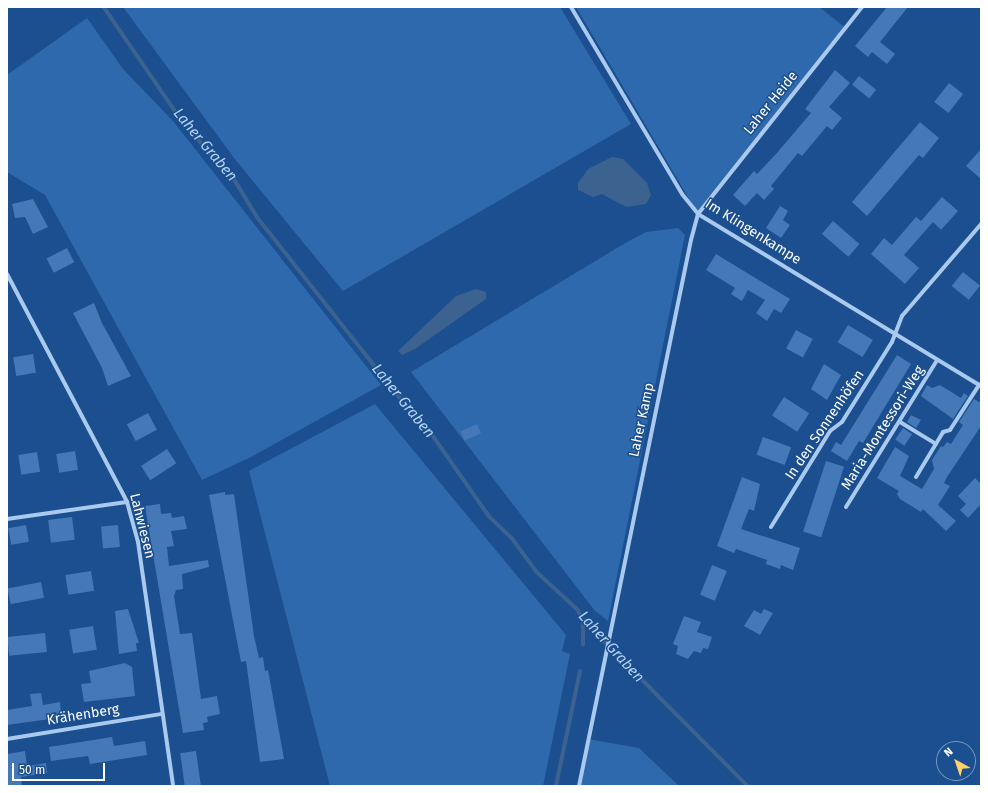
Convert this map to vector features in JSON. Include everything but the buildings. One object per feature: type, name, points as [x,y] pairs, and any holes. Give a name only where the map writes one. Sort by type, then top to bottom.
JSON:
[{"type":"street","name":"Im Klingenkampe","points":[[570,7],[682,194],[698,214],[980,386]]},
{"type":"street","name":"Laher Heide","points":[[698,214],[862,7]]},
{"type":"street","name":"Laher Kamp","points":[[579,786],[690,240],[698,214]]},
{"type":"street","name":"In den Sonnenhöfen","points":[[771,527],[830,431],[842,422],[895,334],[902,316],[981,224]]},
{"type":"street","name":"Lahwiesen","points":[[7,274],[127,502],[138,542],[173,786]]},
{"type":"street","name":"Maria-Montessori-Weg","points":[[846,507],[937,360]]},
{"type":"street","points":[[916,477],[936,444],[959,417],[980,386]]},
{"type":"street","points":[[900,422],[936,444]]},
{"type":"street","points":[[7,519],[127,502]]},
{"type":"street","name":"Krähenberg","points":[[7,739],[162,714]]},
{"type":"shaded area","points":[[123,7],[560,7],[631,124],[343,291],[234,158]]},
{"type":"shaded area","points":[[576,7],[819,7],[846,28],[698,214]]},
{"type":"shaded area","points":[[87,18],[123,69],[173,121],[381,385],[251,457],[202,480],[45,195],[7,172],[7,75]]},
{"type":"shaded area","points":[[612,157],[623,159],[647,183],[651,195],[646,204],[626,207],[602,194],[593,197],[578,190],[578,183],[588,169]]},
{"type":"shaded area","points":[[678,228],[685,235],[608,621],[595,611],[411,372],[627,242],[646,232]]},
{"type":"shaded area","points":[[476,289],[486,292],[486,299],[415,349],[402,355],[398,351],[456,296]]},
{"type":"shaded area","points":[[375,404],[566,635],[562,651],[570,654],[543,786],[330,786],[249,471]]},
{"type":"shaded area","points":[[588,739],[639,748],[679,786],[579,786]]},
{"type":"waterway","name":"Laher Graben","points":[[104,7],[178,115],[212,156],[231,174],[258,218],[404,403],[427,427],[489,516],[512,538],[537,572],[578,610],[583,620],[748,786]]},
{"type":"waterway","points":[[583,620],[583,645]]},
{"type":"waterway","points":[[556,786],[580,671]]}]
